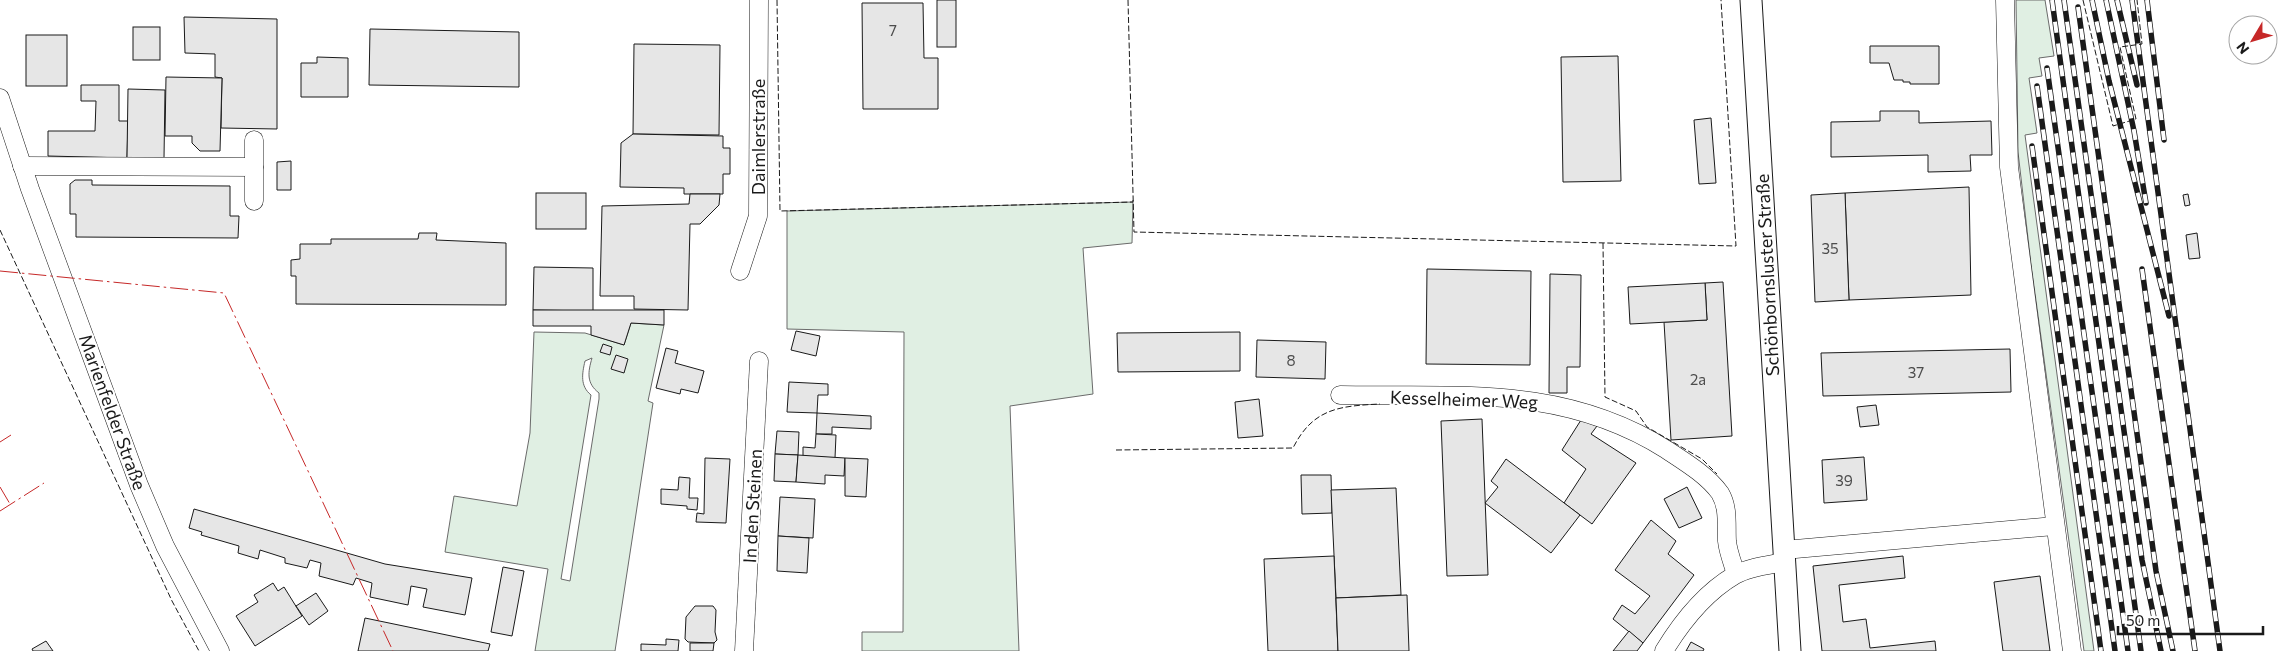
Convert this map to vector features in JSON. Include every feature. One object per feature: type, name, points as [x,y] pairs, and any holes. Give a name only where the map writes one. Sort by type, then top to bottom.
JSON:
[{"type":"street","name":"Daimlerstraße","points":[[740,271],[758,216],[759,0]]},
{"type":"street","name":"Schönbornsluster Straße","points":[[1751,0],[1790,651]]},
{"type":"street","points":[[2005,0],[2009,167],[2054,526],[2072,651]]},
{"type":"street","name":"Marienfelder Straße","points":[[0,98],[22,166],[139,485],[165,546],[220,651]]},
{"type":"street","points":[[254,140],[254,200]]},
{"type":"street","points":[[22,166],[254,167]]},
{"type":"street","name":"In den Steinen","points":[[744,651],[759,361]]},
{"type":"street","name":"Kesselheimer Weg","points":[[1340,395],[1421,395],[1531,400],[1565,406],[1628,428],[1679,458],[1705,477],[1720,494],[1726,506],[1727,543],[1736,574]]},
{"type":"street","points":[[1664,651],[1673,636],[1701,603],[1736,574],[1784,556],[2054,526]]},
{"type":"green space","points":[[2016,0],[2045,0],[2054,56],[2039,58],[2042,76],[2029,78],[2037,133],[2025,135],[2094,651],[2084,651],[2031,264],[2018,152]]},
{"type":"green space","points":[[1133,202],[1132,243],[1083,248],[1093,394],[1010,406],[1019,651],[862,651],[862,632],[903,632],[904,332],[787,329],[787,211]]},
{"type":"green space","points":[[631,323],[664,325],[648,401],[653,403],[615,651],[535,651],[548,569],[445,552],[454,496],[517,506],[530,433],[534,332],[585,333],[624,345]],"holes":[[[592,358],[589,377],[592,385],[599,393],[599,399],[570,581],[561,579],[591,395],[583,384],[583,371],[585,361]]]},
{"type":"building","points":[[937,0],[956,0],[956,47],[937,47]]},
{"type":"building","points":[[862,3],[923,3],[924,58],[938,58],[938,109],[863,109]]},
{"type":"building","points":[[184,17],[277,19],[277,129],[221,128],[222,78],[215,77],[215,54],[185,53]]},
{"type":"building","points":[[133,27],[160,27],[160,60],[133,60]]},
{"type":"building","points":[[370,29],[519,32],[519,87],[369,85]]},
{"type":"building","points":[[26,35],[67,35],[67,86],[26,86]]},
{"type":"building","points":[[634,44],[720,45],[719,135],[633,134]]},
{"type":"building","points":[[1870,46],[1939,46],[1939,84],[1910,84],[1910,82],[1903,82],[1903,80],[1894,80],[1889,63],[1870,63]]},
{"type":"building","points":[[1618,56],[1621,181],[1563,182],[1561,57]]},
{"type":"building","points":[[317,57],[348,58],[348,97],[301,97],[301,63],[317,63]]},
{"type":"building","points":[[166,77],[222,78],[220,151],[200,151],[192,143],[192,136],[165,136]]},
{"type":"building","points":[[81,85],[119,85],[119,121],[128,121],[127,158],[48,156],[48,131],[95,131],[96,101],[81,101]]},
{"type":"building","points":[[128,89],[165,90],[164,158],[127,158]]},
{"type":"building","points":[[1880,111],[1919,111],[1919,123],[1991,121],[1992,155],[1970,155],[1971,171],[1928,172],[1928,155],[1831,157],[1831,122],[1880,121]]},
{"type":"building","points":[[1711,118],[1716,183],[1699,184],[1694,120]]},
{"type":"building","points":[[633,134],[723,136],[723,148],[730,148],[730,174],[723,174],[723,194],[684,194],[684,188],[620,187],[621,143]]},
{"type":"building","points":[[291,161],[291,190],[277,190],[277,162]]},
{"type":"building","points":[[75,180],[92,180],[92,185],[230,186],[230,216],[239,216],[238,238],[76,237],[76,214],[70,214],[70,184]]},
{"type":"building","points":[[1969,187],[1971,295],[1849,300],[1845,193]]},
{"type":"building","points":[[536,193],[586,193],[586,229],[536,229]]},
{"type":"building","points":[[1845,193],[1849,300],[1815,302],[1811,195]]},
{"type":"building","points":[[690,194],[720,194],[719,205],[700,224],[690,224],[688,310],[634,309],[634,296],[600,296],[602,206],[689,204]]},
{"type":"building","points":[[2188,194],[2190,205],[2185,206],[2183,195]]},
{"type":"building","points":[[419,233],[437,233],[436,240],[506,243],[506,305],[296,304],[296,276],[291,276],[291,260],[300,259],[300,244],[331,244],[331,239],[418,239]]},
{"type":"building","points":[[2197,233],[2200,258],[2189,259],[2186,235]]},
{"type":"building","points":[[534,267],[593,268],[593,311],[533,310]]},
{"type":"building","points":[[1427,269],[1531,271],[1530,365],[1426,364]]},
{"type":"building","points":[[1550,274],[1581,275],[1580,367],[1567,367],[1567,393],[1549,393]]},
{"type":"building","points":[[1723,282],[1732,436],[1671,440],[1664,322],[1707,320],[1705,283]]},
{"type":"building","points":[[1705,283],[1707,320],[1630,324],[1628,287]]},
{"type":"building","points":[[533,310],[664,310],[664,325],[631,323],[624,345],[591,335],[591,326],[533,326]]},
{"type":"building","points":[[796,331],[820,336],[816,356],[791,350]]},
{"type":"building","points":[[1240,332],[1240,371],[1118,372],[1117,333]]},
{"type":"building","points":[[1257,340],[1326,342],[1325,379],[1256,377]]},
{"type":"building","points":[[603,344],[612,347],[610,355],[600,352]]},
{"type":"building","points":[[666,348],[678,351],[675,363],[704,371],[698,393],[681,389],[680,394],[656,388]]},
{"type":"building","points":[[2010,349],[2011,392],[1823,396],[1821,353]]},
{"type":"building","points":[[616,355],[628,359],[624,373],[611,369]]},
{"type":"building","points":[[789,382],[828,384],[828,395],[818,395],[817,413],[787,412]]},
{"type":"building","points":[[1259,399],[1263,436],[1238,438],[1235,402]]},
{"type":"building","points":[[1876,405],[1879,425],[1860,427],[1857,407]]},
{"type":"building","points":[[817,413],[871,416],[871,429],[832,427],[832,434],[816,434]]},
{"type":"building","points":[[1482,419],[1488,575],[1447,576],[1441,421]]},
{"type":"building","points":[[1581,420],[1597,426],[1591,434],[1636,463],[1592,524],[1564,503],[1586,469],[1562,450]]},
{"type":"building","points":[[777,431],[799,432],[798,455],[775,454]]},
{"type":"building","points":[[816,434],[836,435],[835,458],[803,456],[803,447],[815,448]]},
{"type":"building","points":[[775,454],[798,455],[796,482],[774,481]]},
{"type":"building","points":[[798,455],[845,458],[844,476],[825,475],[825,484],[796,482]]},
{"type":"building","points":[[1864,457],[1867,500],[1824,503],[1822,460]]},
{"type":"building","points":[[705,458],[730,459],[726,523],[696,522],[697,513],[704,514]]},
{"type":"building","points":[[845,458],[868,459],[866,497],[845,496]]},
{"type":"building","points":[[1506,459],[1580,515],[1551,553],[1485,503],[1498,487],[1491,481]]},
{"type":"building","points":[[1301,475],[1331,475],[1332,513],[1302,514]]},
{"type":"building","points":[[679,477],[690,478],[689,498],[698,498],[697,510],[687,509],[687,506],[661,504],[661,489],[678,490]]},
{"type":"building","points":[[1687,487],[1702,518],[1679,528],[1664,499]]},
{"type":"building","points":[[1396,488],[1401,595],[1336,598],[1331,490]]},
{"type":"building","points":[[780,497],[815,499],[813,538],[778,536]]},
{"type":"building","points":[[194,509],[385,564],[472,578],[465,615],[423,607],[427,589],[411,586],[408,605],[370,597],[372,583],[356,578],[353,585],[319,576],[321,563],[310,560],[307,568],[285,563],[285,558],[260,550],[258,559],[238,553],[239,546],[201,535],[202,532],[189,528]]},
{"type":"building","points":[[1651,520],[1676,541],[1668,554],[1694,575],[1643,643],[1613,619],[1622,605],[1635,614],[1650,596],[1615,570]]},
{"type":"building","points":[[778,536],[809,538],[807,573],[777,571]]},
{"type":"building","points":[[1334,556],[1338,651],[1268,651],[1264,559]]},
{"type":"building","points":[[1903,556],[1905,578],[1839,585],[1843,622],[1866,619],[1870,648],[1935,641],[1936,651],[1822,651],[1813,566]]},
{"type":"building","points":[[503,567],[524,571],[512,636],[491,632]]},
{"type":"building","points":[[2040,576],[2050,651],[2003,651],[1994,582]]},
{"type":"building","points":[[273,583],[278,591],[284,587],[302,616],[255,646],[236,616],[258,602],[254,595]]},
{"type":"building","points":[[316,593],[328,611],[309,625],[296,606]]},
{"type":"building","points":[[1407,595],[1409,651],[1338,651],[1336,598]]},
{"type":"building","points":[[695,606],[713,606],[716,610],[715,632],[717,640],[714,643],[688,642],[685,639],[686,617]]},
{"type":"building","points":[[365,618],[490,644],[488,651],[358,651]]},
{"type":"building","points":[[1629,631],[1643,643],[1637,651],[1613,651]]},
{"type":"building","points":[[666,639],[679,640],[678,651],[641,651],[641,644],[666,645]]},
{"type":"building","points":[[46,641],[53,651],[33,651],[32,649]]},
{"type":"building","points":[[1691,642],[1704,649],[1703,651],[1686,651]]},
{"type":"building","points":[[690,643],[714,643],[713,651],[690,651]]},
{"type":"railway","points":[[2052,0],[2141,651]]},
{"type":"railway","points":[[2064,0],[2142,560],[2161,651]]},
{"type":"railway","points":[[2092,0],[2109,81],[2169,316]]},
{"type":"railway","points":[[2106,0],[2134,131],[2146,203]]},
{"type":"railway","points":[[2117,0],[2137,85]]},
{"type":"railway","points":[[2132,0],[2220,651]]},
{"type":"railway","points":[[2147,0],[2164,140]]},
{"type":"railway","points":[[2078,7],[2156,571],[2173,651]]},
{"type":"railway","points":[[2047,68],[2128,651]]},
{"type":"railway","points":[[2037,86],[2115,651]]},
{"type":"railway","points":[[2032,146],[2101,651]]},
{"type":"railway","points":[[2142,269],[2195,651]]},
{"type":"fence","points":[[777,0],[780,211],[1133,202],[1133,200]]},
{"type":"fence","points":[[1128,0],[1134,232],[1736,246],[1721,0]]},
{"type":"fence","points":[[2083,0],[2113,126],[2136,119],[2120,47],[2142,44],[2137,0]]},
{"type":"fence","points":[[0,230],[172,601],[199,651]]},
{"type":"fence","points":[[1603,243],[1605,397],[1636,411],[1647,427],[1702,459],[1717,474]]},
{"type":"fence","points":[[1116,450],[1293,448],[1309,425],[1319,417],[1340,408],[1380,404]]},
{"type":"power","points":[[0,271],[224,293],[393,651]]},
{"type":"power","points":[[0,442],[11,435]]},
{"type":"power","points":[[0,511],[44,483]]},
{"type":"power","points":[[0,487],[10,504]]}]
